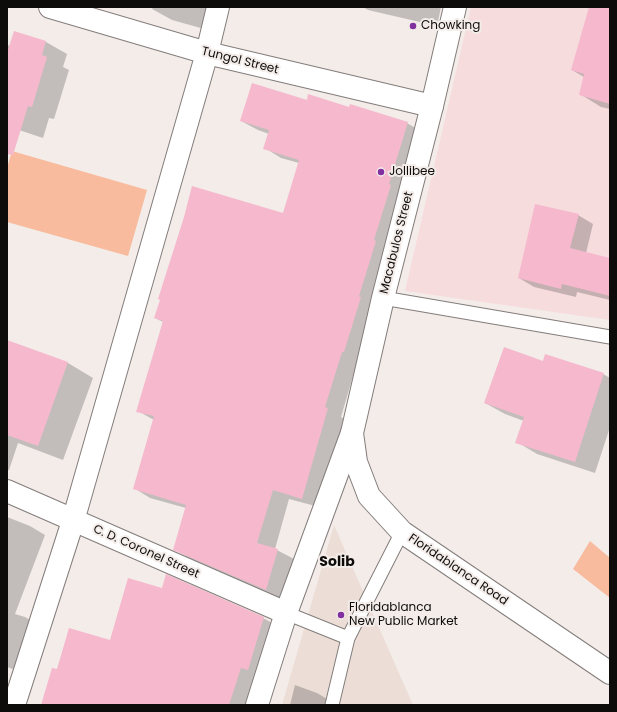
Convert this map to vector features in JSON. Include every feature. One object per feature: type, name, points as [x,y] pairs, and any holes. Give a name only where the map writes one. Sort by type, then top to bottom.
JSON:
[{"type":"street","name":"Tungol Street","points":[[50,7],[207,54],[432,106]]},
{"type":"street","points":[[14,705],[73,520],[207,54],[218,7]]},
{"type":"street","name":"Macabulos Street","points":[[352,433],[383,298],[432,106],[455,7]]},
{"type":"street","points":[[257,705],[286,613],[352,433]]},
{"type":"street","name":"Floridablanca Road","points":[[352,433],[356,462],[369,496],[402,532],[610,673]]},
{"type":"street","name":"C. D. Coronel Street","points":[[7,491],[286,613]]},
{"type":"lane","points":[[383,298],[610,337]]},
{"type":"lane","points":[[332,705],[348,638],[402,532]]},
{"type":"lane","points":[[286,613],[348,638]]},
{"type":"shaded area","points":[[471,7],[610,7],[610,320],[405,291]]},
{"type":"shaded area","points":[[12,151],[147,190],[128,256],[7,222],[7,168]]},
{"type":"shaded area","name":"Floridablanca New Public Market","points":[[334,525],[413,705],[282,705]]},
{"type":"shaded area","points":[[590,541],[610,558],[610,598],[573,569]]},
{"type":"building","points":[[589,7],[610,7],[610,104],[579,95],[584,74],[571,70]]},
{"type":"building","points":[[14,31],[46,41],[42,55],[47,57],[32,107],[28,106],[13,155],[7,154],[7,53]]},
{"type":"building","points":[[252,83],[307,100],[308,94],[349,107],[350,104],[408,122],[389,184],[391,185],[374,240],[376,241],[359,296],[361,297],[325,407],[328,408],[302,499],[273,490],[257,543],[278,549],[266,590],[173,550],[186,505],[133,489],[154,416],[136,412],[163,321],[154,318],[160,300],[158,299],[184,217],[192,186],[283,213],[299,160],[263,149],[269,130],[240,121]]},
{"type":"building","points":[[535,204],[579,214],[570,248],[610,258],[610,296],[562,284],[561,289],[518,278]]},
{"type":"building","points":[[7,340],[68,362],[38,446],[7,435]]},
{"type":"building","points":[[504,347],[543,361],[545,354],[604,373],[575,462],[515,443],[524,417],[484,403]]},
{"type":"building","points":[[166,574],[264,617],[248,670],[241,668],[229,705],[41,705],[52,668],[57,669],[69,628],[110,640],[128,578],[162,588]]},
{"type":"place","name":"Chowking","points":[[413,26]]},
{"type":"place","name":"Jollibee","points":[[381,172]]},
{"type":"place","name":"Floridablanca New Public Market","points":[[341,615]]},
{"type":"district","name":"Solib","points":[[337,562]]}]
